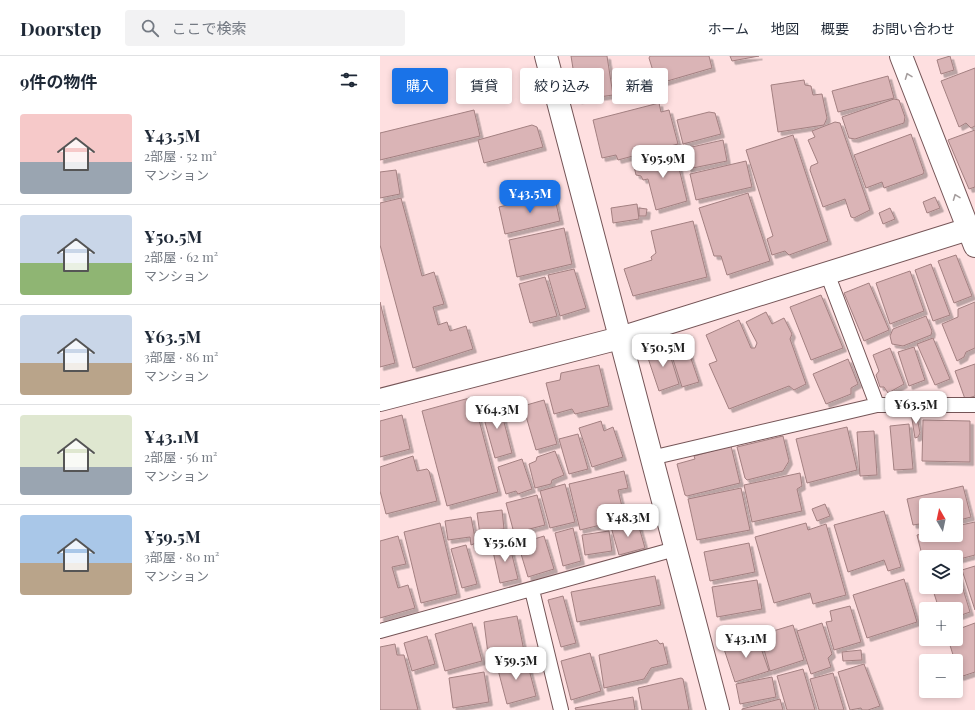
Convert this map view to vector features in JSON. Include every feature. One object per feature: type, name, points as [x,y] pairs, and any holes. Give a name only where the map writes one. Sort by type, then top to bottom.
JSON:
[{"type":"street","points":[[546,56],[718,710]]},
{"type":"street","points":[[380,400],[620,338],[827,273],[973,234],[901,56]]},
{"type":"lane","points":[[827,273],[877,405]]},
{"type":"lane","points":[[651,458],[877,405],[975,405]]},
{"type":"lane","points":[[380,632],[675,549]]},
{"type":"lane","points":[[532,590],[561,710]]},
{"type":"building","points":[[571,56],[607,56],[612,95],[604,96],[604,68],[573,68]]},
{"type":"building","points":[[650,56],[709,56],[712,68],[668,81],[668,68],[652,68],[649,58]]},
{"type":"building","points":[[730,56],[759,56],[732,61]]},
{"type":"building","points":[[950,56],[954,70],[941,74],[937,60]]},
{"type":"building","points":[[975,68],[975,126],[971,128],[966,123],[959,127],[941,81]]},
{"type":"building","points":[[888,76],[894,98],[838,112],[832,91]]},
{"type":"building","points":[[804,80],[805,85],[811,86],[813,95],[822,94],[827,118],[824,125],[778,132],[771,85]]},
{"type":"building","points":[[894,99],[899,100],[905,117],[904,123],[855,139],[849,138],[842,117]]},
{"type":"building","points":[[659,104],[661,112],[669,110],[678,144],[618,160],[616,155],[602,158],[593,120]]},
{"type":"building","points":[[474,110],[480,136],[380,160],[380,133]]},
{"type":"building","points":[[709,112],[715,113],[721,134],[683,144],[677,120]]},
{"type":"building","points":[[835,122],[840,123],[870,210],[854,218],[851,217],[845,199],[823,207],[810,170],[811,166],[818,163],[808,140],[815,137],[812,131]]},
{"type":"building","points":[[532,125],[537,127],[543,147],[484,163],[478,140]]},
{"type":"building","points":[[975,130],[975,187],[969,189],[948,140]]},
{"type":"building","points":[[911,134],[924,172],[923,174],[884,188],[882,182],[866,188],[854,155]]},
{"type":"building","points":[[793,135],[828,241],[789,255],[785,251],[772,255],[767,239],[773,236],[746,150]]},
{"type":"building","points":[[723,140],[727,161],[688,169],[683,149]]},
{"type":"building","points":[[675,152],[687,201],[656,210],[648,179],[643,180],[641,176],[636,175],[633,162]]},
{"type":"building","points":[[746,161],[752,187],[696,200],[690,174]]},
{"type":"building","points":[[396,170],[400,194],[380,198],[380,172]]},
{"type":"building","points":[[748,193],[770,261],[727,275],[721,256],[714,256],[699,208]]},
{"type":"building","points":[[554,194],[560,221],[505,234],[499,207]]},
{"type":"building","points":[[935,197],[940,208],[927,213],[923,202]]},
{"type":"building","points":[[401,198],[422,276],[434,272],[444,304],[433,307],[438,325],[447,322],[450,331],[466,326],[473,349],[413,368],[380,245],[380,203]]},
{"type":"building","points":[[637,204],[639,219],[613,223],[611,208]]},
{"type":"building","points":[[639,208],[647,209],[646,216],[639,216]]},
{"type":"building","points":[[890,208],[895,219],[883,224],[879,213]]},
{"type":"building","points":[[693,221],[707,277],[633,296],[624,269],[652,260],[651,257],[656,253],[651,231]]},
{"type":"building","points":[[564,228],[572,264],[517,277],[509,240]]},
{"type":"building","points":[[956,255],[972,296],[954,303],[938,261]]},
{"type":"building","points":[[931,264],[950,315],[933,321],[915,270]]},
{"type":"building","points":[[574,269],[586,308],[560,316],[548,275]]},
{"type":"building","points":[[910,271],[924,311],[890,324],[876,283]]},
{"type":"building","points":[[545,277],[557,316],[530,323],[519,284]]},
{"type":"building","points":[[869,283],[889,330],[864,341],[844,293]]},
{"type":"building","points":[[821,295],[843,348],[811,360],[790,307]]},
{"type":"building","points":[[380,302],[395,363],[380,367]]},
{"type":"building","points":[[975,302],[975,348],[966,352],[964,357],[957,361],[942,324],[958,317],[958,309]]},
{"type":"building","points":[[766,312],[772,324],[784,318],[792,334],[790,339],[806,384],[794,390],[789,386],[729,409],[709,364],[717,361],[706,335],[739,320],[751,348],[755,348],[757,343],[746,322]]},
{"type":"building","points":[[926,316],[932,331],[931,335],[903,346],[892,344],[890,336],[893,329]]},
{"type":"building","points":[[933,338],[950,379],[935,385],[917,344]]},
{"type":"building","points":[[685,341],[699,382],[682,387],[669,347]]},
{"type":"building","points":[[667,345],[679,384],[659,391],[646,352]]},
{"type":"building","points":[[914,347],[925,380],[909,386],[898,352]]},
{"type":"building","points":[[890,348],[904,384],[888,393],[884,387],[880,387],[876,375],[879,371],[873,355]]},
{"type":"building","points":[[848,359],[858,384],[851,388],[851,394],[826,404],[813,374]]},
{"type":"building","points":[[975,364],[975,396],[965,399],[955,371]]},
{"type":"building","points":[[599,365],[609,406],[575,414],[572,409],[554,414],[546,383],[560,380],[561,373]]},
{"type":"building","points":[[473,397],[498,492],[447,506],[422,411]]},
{"type":"building","points":[[544,400],[557,444],[536,450],[523,406]]},
{"type":"building","points":[[499,403],[512,453],[495,458],[481,408]]},
{"type":"building","points":[[916,412],[920,433],[918,437],[915,438],[911,413]]},
{"type":"building","points":[[402,415],[410,449],[380,457],[380,421]]},
{"type":"building","points":[[923,420],[970,421],[970,462],[922,461]]},
{"type":"building","points":[[601,421],[604,431],[613,427],[623,457],[592,467],[579,428]]},
{"type":"building","points":[[909,424],[913,469],[894,470],[890,426]]},
{"type":"building","points":[[847,427],[857,470],[807,483],[796,439]]},
{"type":"building","points":[[874,431],[877,475],[860,476],[857,432]]},
{"type":"building","points":[[578,434],[588,469],[569,474],[559,439]]},
{"type":"building","points":[[783,436],[789,461],[783,471],[747,480],[745,478],[737,447]]},
{"type":"building","points":[[731,446],[740,483],[687,496],[685,495],[677,464],[695,459],[694,456]]},
{"type":"building","points":[[555,451],[564,475],[552,480],[551,484],[535,488],[529,464],[536,461],[537,457]]},
{"type":"building","points":[[413,456],[417,471],[427,469],[429,471],[437,501],[386,514],[380,491],[380,467]]},
{"type":"building","points":[[522,459],[532,489],[518,494],[516,491],[506,494],[498,467]]},
{"type":"building","points":[[624,471],[628,488],[618,490],[625,519],[580,530],[569,484]]},
{"type":"building","points":[[800,473],[802,486],[797,489],[802,511],[752,522],[744,485]]},
{"type":"building","points":[[565,484],[575,522],[550,528],[540,491]]},
{"type":"building","points":[[963,486],[971,517],[963,519],[963,498],[919,498],[919,524],[913,525],[907,499]]},
{"type":"building","points":[[741,488],[750,530],[697,540],[688,499]]},
{"type":"building","points":[[537,495],[545,525],[514,533],[506,503]]},
{"type":"building","points":[[825,504],[830,516],[817,521],[812,509]]},
{"type":"building","points":[[502,510],[504,529],[485,531],[486,541],[481,542],[477,513]]},
{"type":"building","points":[[884,511],[901,567],[888,571],[884,560],[848,572],[834,525]]},
{"type":"building","points":[[471,517],[476,543],[471,545],[470,537],[448,540],[445,521]]},
{"type":"building","points":[[637,520],[645,548],[619,555],[611,527]]},
{"type":"building","points":[[975,522],[975,555],[963,558],[963,550],[921,550],[917,535],[919,535],[919,542],[963,542],[963,525]]},
{"type":"building","points":[[440,523],[457,594],[421,603],[404,532]]},
{"type":"building","points":[[806,523],[808,530],[826,524],[846,595],[813,604],[810,593],[774,603],[755,537]]},
{"type":"building","points":[[573,528],[581,561],[563,566],[555,533]]},
{"type":"building","points":[[609,531],[612,551],[585,555],[582,535]]},
{"type":"building","points":[[398,536],[406,564],[392,567],[398,588],[408,585],[415,608],[380,618],[380,541]]},
{"type":"building","points":[[544,536],[554,569],[528,577],[518,544]]},
{"type":"building","points":[[509,543],[518,579],[500,583],[492,547]]},
{"type":"building","points":[[749,543],[755,572],[710,581],[704,552]]},
{"type":"building","points":[[466,545],[477,584],[462,588],[451,549]]},
{"type":"building","points":[[975,566],[975,610],[963,573],[963,570]]},
{"type":"building","points":[[655,576],[661,605],[577,622],[571,592]]},
{"type":"building","points":[[904,579],[917,622],[867,638],[853,595]]},
{"type":"building","points":[[757,580],[762,609],[717,617],[712,587]]},
{"type":"building","points":[[963,589],[970,612],[963,614],[963,602],[937,602],[934,594],[963,594]]},
{"type":"building","points":[[563,596],[576,643],[561,647],[548,600]]},
{"type":"building","points":[[850,606],[861,642],[834,650],[826,622],[832,621],[830,611]]},
{"type":"building","points":[[517,616],[525,656],[512,658],[511,651],[488,654],[484,622]]},
{"type":"building","points":[[472,623],[482,661],[445,671],[435,634]]},
{"type":"building","points":[[822,623],[832,654],[828,658],[831,667],[811,674],[797,631]]},
{"type":"building","points":[[975,623],[975,672],[963,676],[963,654],[953,654],[950,646],[963,646],[963,627]]},
{"type":"building","points":[[793,625],[804,660],[770,671],[760,635]]},
{"type":"building","points":[[756,634],[769,671],[735,682],[724,649],[741,643],[742,638]]},
{"type":"building","points":[[427,636],[435,664],[412,671],[404,643]]},
{"type":"building","points":[[657,640],[660,644],[663,643],[668,664],[651,668],[644,679],[604,688],[599,655]]},
{"type":"building","points":[[395,644],[397,655],[404,655],[418,710],[380,710],[380,647]]},
{"type":"building","points":[[861,650],[862,660],[843,661],[842,652]]},
{"type":"building","points":[[590,653],[601,691],[571,700],[561,661]]},
{"type":"building","points":[[526,658],[536,696],[507,704],[497,666]]},
{"type":"building","points":[[864,664],[880,706],[868,710],[862,710],[861,708],[850,710],[838,672]]},
{"type":"building","points":[[803,669],[815,710],[787,710],[777,676]]},
{"type":"building","points":[[484,672],[489,702],[453,708],[449,678]]},
{"type":"building","points":[[833,673],[844,710],[819,710],[810,679]]},
{"type":"building","points":[[772,677],[776,697],[740,704],[736,684]]},
{"type":"building","points":[[681,678],[683,679],[689,710],[642,710],[638,688]]},
{"type":"building","points":[[633,697],[635,710],[576,710],[575,708]]},
{"type":"building","points":[[780,699],[783,710],[742,710],[742,709]]}]
